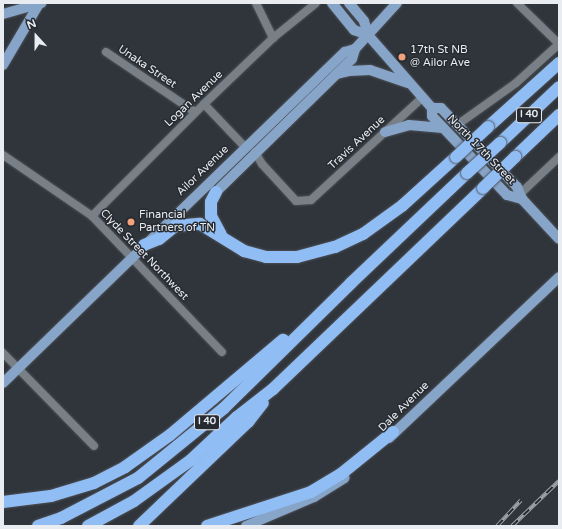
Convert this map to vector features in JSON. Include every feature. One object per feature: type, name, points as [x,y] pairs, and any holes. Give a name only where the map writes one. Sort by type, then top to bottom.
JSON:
[{"type":"highway","points":[[144,244],[159,239],[175,226],[182,223],[200,224],[244,250],[266,257],[297,257],[335,247],[363,234],[403,205],[559,63]]},
{"type":"highway","name":"I 40","points":[[38,526],[61,518],[138,478],[224,408],[351,283],[559,86]]},
{"type":"highway","name":"I 40","points":[[88,526],[134,500],[191,460],[238,417],[273,389],[559,115]]},
{"type":"highway","points":[[216,192],[211,202],[211,216],[214,226],[223,238]]},
{"type":"highway","points":[[3,502],[51,496],[94,483],[125,467],[170,436],[351,283]]},
{"type":"highway","points":[[139,526],[248,422],[273,389]]},
{"type":"highway","points":[[206,526],[311,492],[342,474],[393,432]]},
{"type":"main road","points":[[3,14],[40,3]]},
{"type":"main road","points":[[3,65],[40,3]]},
{"type":"main road","name":"North 17th Street","points":[[332,3],[354,30],[368,35]]},
{"type":"main road","name":"North 17th Street","points":[[349,3],[364,21],[368,35],[432,108],[432,116],[507,195],[521,197]]},
{"type":"main road","name":"Ailor Avenue","points":[[216,192],[255,152],[352,59],[355,49],[397,3]]},
{"type":"main road","name":"Ailor Avenue","points":[[3,383],[11,373],[144,244],[345,52],[355,49]]},
{"type":"main road","points":[[335,75],[349,71],[370,70],[389,75],[411,85]]},
{"type":"main road","name":"North 17th Street","points":[[432,108],[441,108],[517,187],[521,197],[559,239]]},
{"type":"main road","points":[[385,132],[409,125],[443,128]]},
{"type":"main road","name":"Dale Avenue","points":[[246,526],[314,497],[333,486],[378,451],[393,432],[559,277]]},
{"type":"street","points":[[256,3],[273,38]]},
{"type":"street","name":"Logan Avenue","points":[[92,216],[195,112],[273,38],[316,3]]},
{"type":"street","points":[[457,125],[516,83],[559,44],[517,3]]},
{"type":"street","name":"Unaka Street","points":[[106,52],[195,112]]},
{"type":"street","name":"Travis Avenue","points":[[255,152],[262,164],[296,201],[304,202],[320,193],[422,98]]},
{"type":"street","points":[[204,104],[245,147]]},
{"type":"street","name":"Clyde Street Northwest","points":[[3,155],[92,216],[222,352]]},
{"type":"street","points":[[521,197],[559,157]]},
{"type":"street","points":[[3,353],[11,373],[94,446]]},
{"type":"railway","points":[[512,526],[559,481]]},
{"type":"railway","points":[[497,526],[521,500]]},
{"type":"place","name":"17th St NB @ Ailor Ave","points":[[402,57]]},
{"type":"place","name":"Financial Partners of TN","points":[[131,222]]}]
